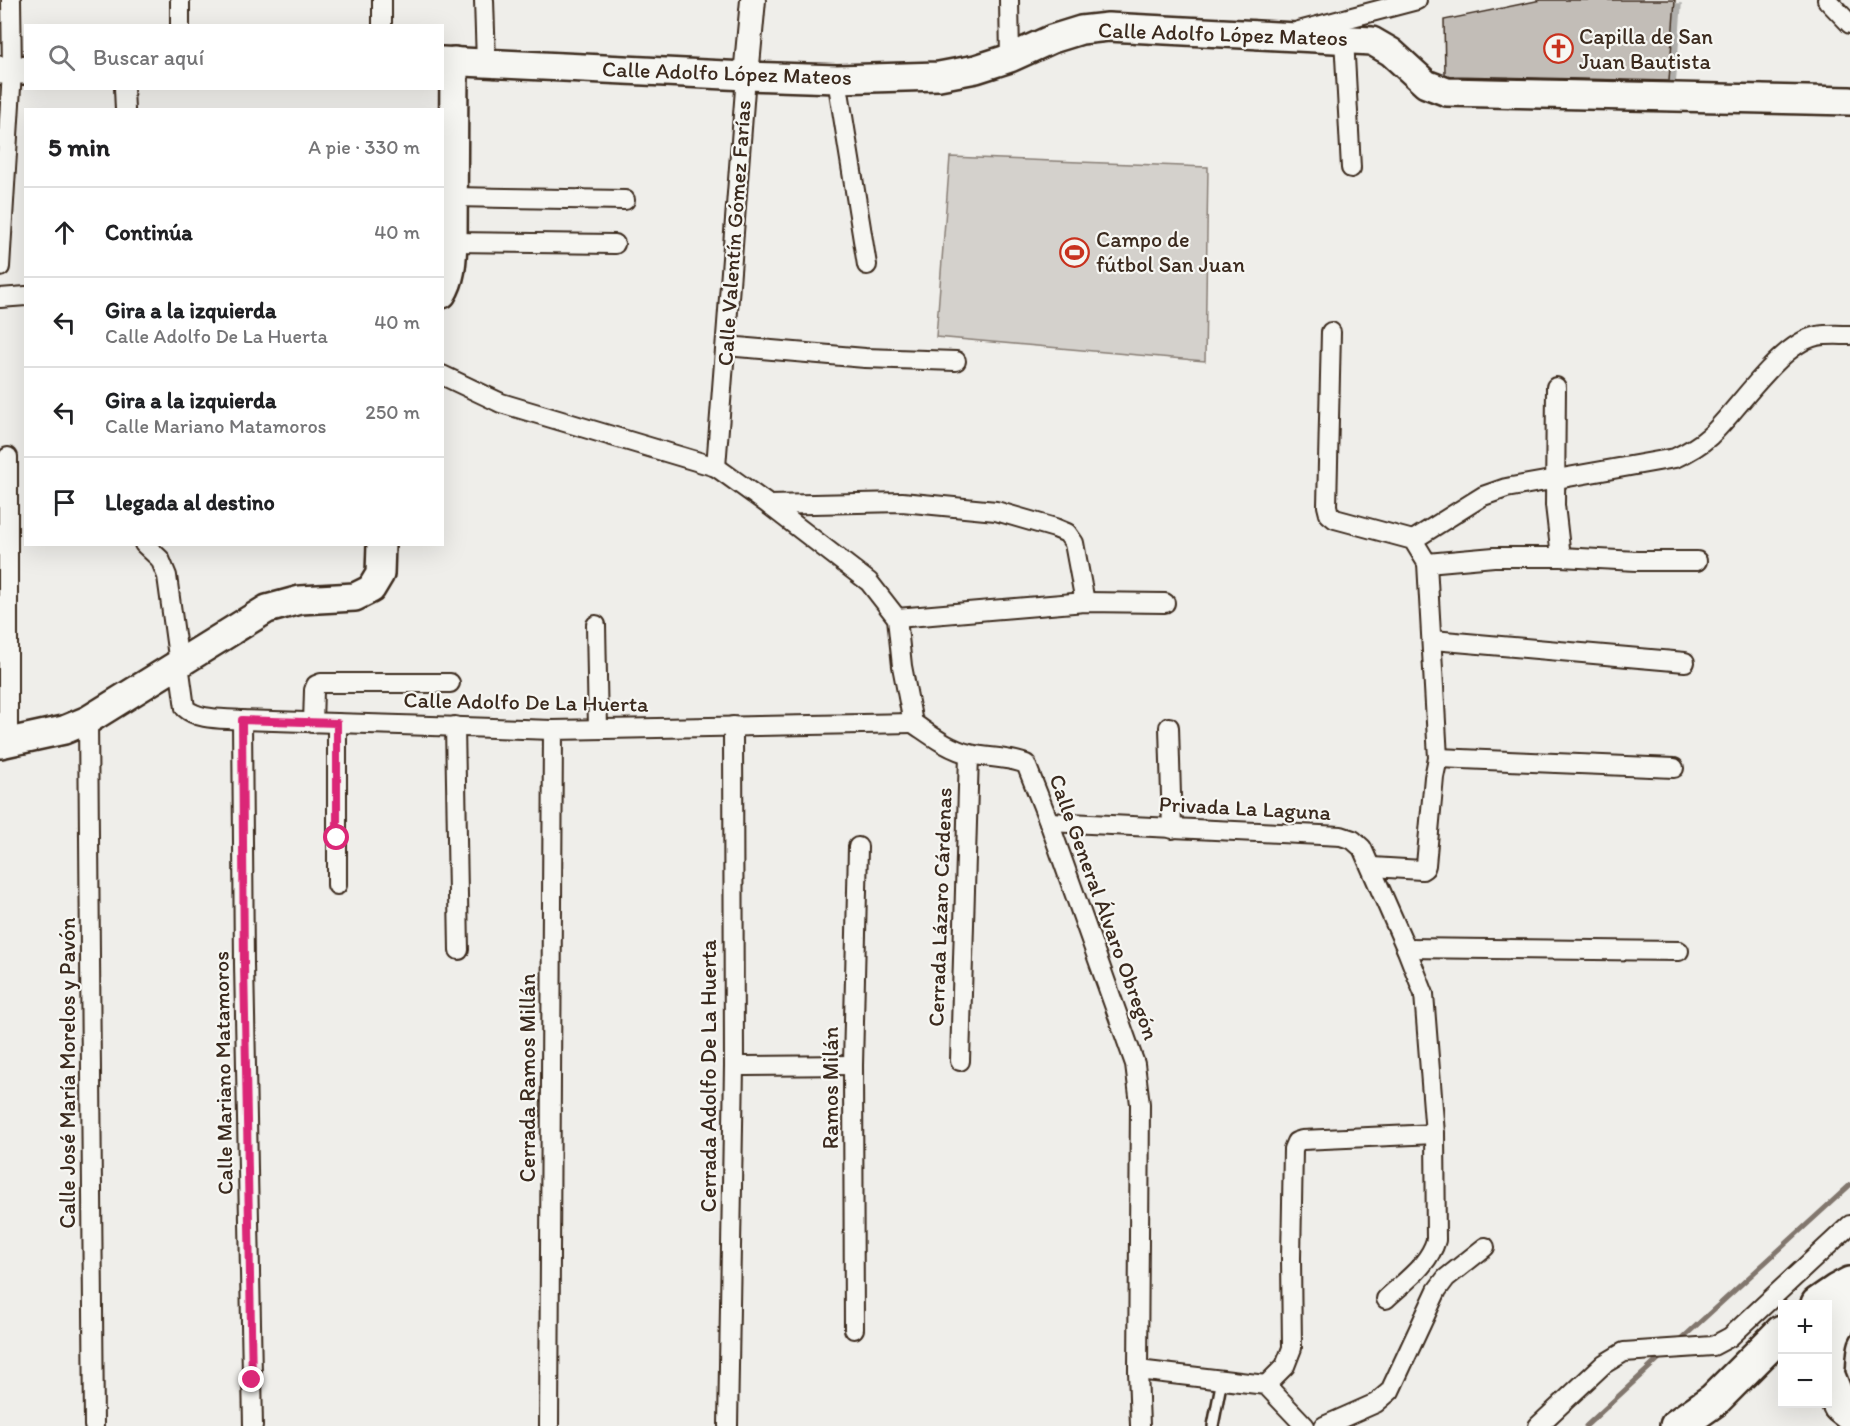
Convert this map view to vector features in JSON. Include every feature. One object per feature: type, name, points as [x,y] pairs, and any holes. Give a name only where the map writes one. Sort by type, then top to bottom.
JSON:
[{"type":"highway","points":[[1824,1300],[1850,1284]]},
{"type":"highway","points":[[1828,1354],[1829,1342],[1837,1324],[1850,1308]]},
{"type":"highway","points":[[1677,1426],[1714,1400],[1778,1336]]},
{"type":"highway","points":[[1832,1388],[1840,1406],[1850,1414]]},
{"type":"main road","name":"Calle Adolfo López Mateos","points":[[448,61],[837,79],[939,76],[976,69],[1010,58],[1052,39],[1081,30],[1108,27],[1372,41],[1391,52],[1426,84],[1447,92],[1850,101]]},
{"type":"main road","points":[[444,290],[451,270],[454,197],[448,61]]},
{"type":"main road","points":[[4,743],[64,730],[88,720],[267,609],[300,600],[355,597],[371,589],[380,574],[381,546]]},
{"type":"street","points":[[0,267],[12,70],[11,0]]},
{"type":"street","points":[[180,0],[180,24]]},
{"type":"street","points":[[382,0],[382,24]]},
{"type":"street","points":[[484,0],[486,63]]},
{"type":"street","name":"Calle Valentín Gómez Farías","points":[[716,467],[753,0]]},
{"type":"street","points":[[1008,0],[1010,58]]},
{"type":"street","points":[[1282,36],[1417,0]]},
{"type":"street","points":[[1827,0],[1850,24]]},
{"type":"street","points":[[1344,38],[1351,168]]},
{"type":"street","points":[[837,79],[867,265]]},
{"type":"street","points":[[124,90],[125,108]]},
{"type":"street","points":[[454,197],[625,200]]},
{"type":"street","points":[[453,242],[615,244]]},
{"type":"street","points":[[0,298],[24,296]]},
{"type":"street","points":[[1331,332],[1327,506],[1329,514],[1335,519],[1413,540],[1427,563],[1438,758],[1425,868],[1422,870],[1372,867]]},
{"type":"street","points":[[1413,540],[1483,496],[1506,488],[1675,458],[1694,449],[1711,435],[1784,354],[1799,343],[1817,336],[1850,335]]},
{"type":"street","points":[[726,346],[865,358],[956,361]]},
{"type":"street","points":[[444,376],[501,403],[716,467],[769,505],[869,582],[897,618],[902,666],[913,723]]},
{"type":"street","points":[[1556,387],[1555,505],[1561,556]]},
{"type":"street","points":[[4,454],[24,467]]},
{"type":"street","points":[[4,454],[4,743]]},
{"type":"street","points":[[769,505],[902,502],[996,511],[1055,528],[1067,533],[1074,543],[1085,602]]},
{"type":"street","points":[[146,546],[160,559],[167,576],[179,664]]},
{"type":"street","points":[[1427,563],[1494,557],[1561,556],[1637,561],[1697,561]]},
{"type":"street","points":[[897,618],[1085,602],[1165,603]]},
{"type":"street","points":[[596,625],[598,729]]},
{"type":"street","points":[[1432,640],[1685,662]]},
{"type":"street","name":"Calle Adolfo De La Huerta","points":[[179,664],[185,708],[192,714],[242,720],[553,730],[913,723]]},
{"type":"street","points":[[313,723],[314,690],[316,685],[321,683],[450,683]]},
{"type":"street","name":"Calle José María Morelos y Pavón","points":[[88,720],[94,1426]]},
{"type":"street","name":"Calle Mariano Matamoros","points":[[242,720],[253,1426]]},
{"type":"street","points":[[337,723],[337,885]]},
{"type":"street","name":"Calle General Álvaro Obregón","points":[[913,723],[943,744],[969,754],[1026,764],[1049,822],[1135,1064],[1140,1104],[1138,1370],[1140,1426]]},
{"type":"street","points":[[456,726],[459,950]]},
{"type":"street","name":"Cerrada Adolfo De La Huerta","points":[[728,1426],[734,1066],[733,726]]},
{"type":"street","points":[[1169,727],[1172,829]]},
{"type":"street","name":"Cerrada Ramos Millán","points":[[549,1426],[553,730]]},
{"type":"street","name":"Cerrada Lázaro Cárdenas","points":[[960,1061],[969,754]]},
{"type":"street","points":[[1438,758],[1674,768]]},
{"type":"street","name":"Privada La Laguna","points":[[1049,822],[1341,836],[1353,840],[1362,848],[1424,994],[1435,1134],[1436,1240],[1434,1250],[1428,1260],[1386,1299]]},
{"type":"street","name":"Ramos Milán","points":[[854,1329],[853,1065],[858,847]]},
{"type":"street","points":[[1406,948],[1678,951]]},
{"type":"street","points":[[734,1066],[853,1065]]},
{"type":"street","points":[[1266,1384],[1285,1366],[1292,1348],[1291,1236],[1293,1149],[1296,1142],[1435,1134]]},
{"type":"street","points":[[1538,1426],[1604,1364],[1624,1352],[1713,1346],[1730,1337],[1850,1225]]},
{"type":"street","points":[[1324,1426],[1376,1403],[1390,1390],[1437,1290],[1446,1278],[1485,1247]]},
{"type":"street","points":[[1138,1370],[1266,1384],[1297,1421]]},
{"type":"lane","points":[[1213,1426],[1221,1379]]},
{"type":"shaded area","name":"Campo de fútbol San Juan","points":[[950,157],[1208,167],[1205,361],[936,337]]},
{"type":"building","name":"Capilla de San Juan Bautista","points":[[1541,0],[1675,0],[1669,81],[1450,76],[1445,74],[1444,20]]},
{"type":"waterway","points":[[1676,1344],[1850,1185]]},
{"type":"waterway","points":[[1586,1426],[1664,1354]]},
{"type":"place","name":"Capilla de San Juan Bautista","points":[[1558,49]]},
{"type":"place","name":"Campo de fútbol San Juan","points":[[1075,252]]},
{"type":"route","points":[[252,1380],[242,720],[337,723],[337,838]]}]
